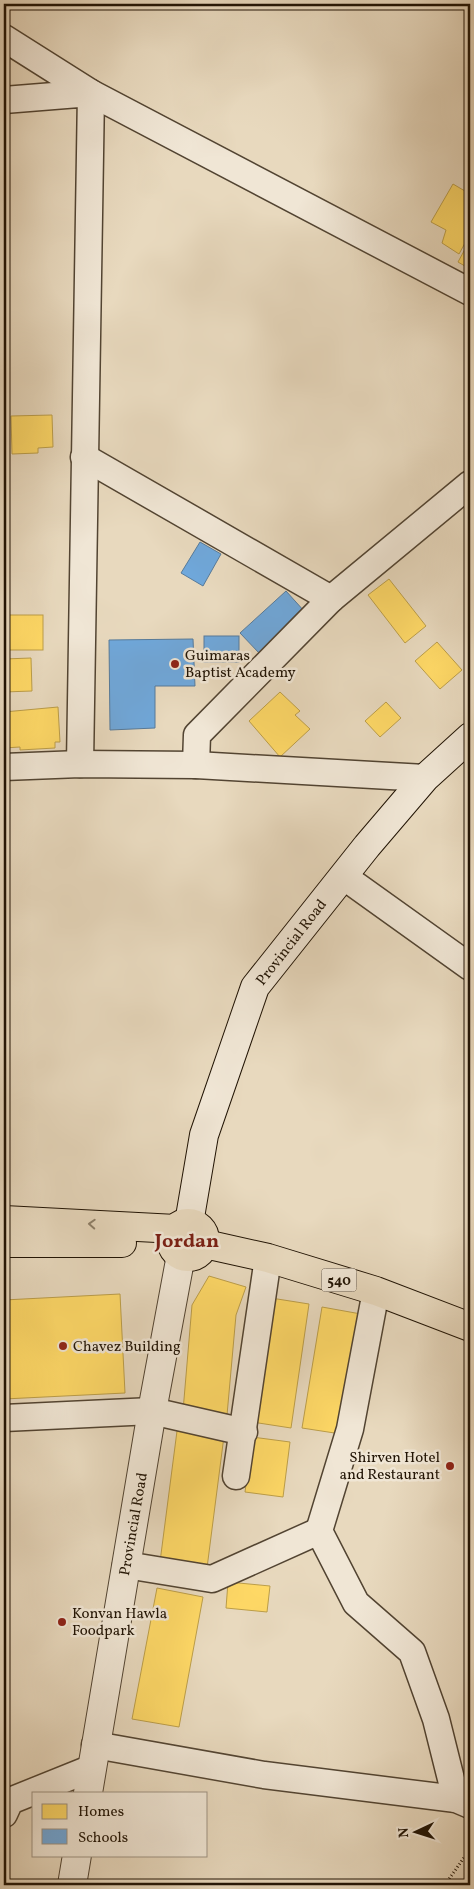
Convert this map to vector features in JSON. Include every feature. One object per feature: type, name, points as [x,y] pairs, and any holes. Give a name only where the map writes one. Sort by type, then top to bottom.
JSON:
[{"type":"main road","name":"Provincial Road","points":[[92,1769],[152,1411],[204,1135],[255,987],[343,876],[425,778],[470,737]]},
{"type":"main road","name":"540","points":[[4,1220],[185,1239],[268,1258],[376,1291],[470,1327]]},
{"type":"main road","name":"540","points":[[4,1243],[185,1239]]},
{"type":"main road","points":[[72,1885],[77,1856]]},
{"type":"street","points":[[4,38],[91,93],[470,292]]},
{"type":"street","points":[[4,100],[91,93]]},
{"type":"street","points":[[80,764],[91,93]]},
{"type":"street","points":[[84,457],[331,599]]},
{"type":"street","points":[[196,765],[197,735],[331,599],[470,484]]},
{"type":"street","points":[[4,767],[80,764],[196,765],[357,776],[425,778]]},
{"type":"street","points":[[343,876],[470,967]]},
{"type":"street","points":[[236,1476],[244,1432],[268,1258]]},
{"type":"street","points":[[33,1792],[92,1769],[264,1775],[463,1802],[412,1652],[356,1603],[320,1531],[350,1429],[376,1291]]},
{"type":"street","points":[[4,1418],[152,1411],[244,1432]]},
{"type":"street","points":[[126,1565],[212,1579],[320,1531]]},
{"type":"street","points":[[4,1814],[10,1801],[32,1792]]},
{"type":"path","points":[[447,1885],[447,1882],[470,1849]]},
{"type":"building: Homes","points":[[453,184],[470,194],[470,234],[459,254],[442,243],[446,230],[431,222]]},
{"type":"building: Homes","points":[[470,240],[470,269],[458,262]]},
{"type":"building: Homes","points":[[52,415],[53,447],[38,448],[38,453],[12,454],[11,416]]},
{"type":"building: Homes","points":[[389,579],[426,626],[405,643],[368,595]]},
{"type":"building: Homes","points":[[4,615],[43,615],[43,650],[4,650]]},
{"type":"building: Homes","points":[[437,642],[462,670],[440,689],[415,661]]},
{"type":"building: Homes","points":[[31,658],[32,691],[4,692],[4,659]]},
{"type":"building: Homes","points":[[280,692],[300,711],[295,715],[310,729],[280,757],[249,721]]},
{"type":"building: Homes","points":[[386,702],[401,718],[380,737],[365,721]]},
{"type":"building: Homes","points":[[58,707],[60,742],[55,742],[55,748],[20,750],[20,747],[4,748],[4,712]]},
{"type":"building: Homes","points":[[209,1276],[246,1287],[236,1315],[227,1415],[183,1411],[192,1305]]},
{"type":"building: Homes","name":"Chavez Building","points":[[120,1294],[125,1393],[4,1399],[4,1300]]},
{"type":"building: Homes","points":[[271,1298],[309,1304],[291,1428],[252,1422]]},
{"type":"building: Homes","points":[[322,1307],[361,1314],[341,1434],[302,1428]]},
{"type":"building: Homes","points":[[177,1431],[224,1436],[207,1568],[160,1562]]},
{"type":"building: Homes","points":[[252,1437],[290,1442],[283,1497],[245,1492]]},
{"type":"building: Homes","points":[[228,1582],[270,1586],[267,1612],[226,1608]]},
{"type":"building: Homes","points":[[157,1588],[203,1597],[179,1727],[132,1719]]},
{"type":"building: Schools","points":[[200,542],[221,554],[203,586],[181,573]]},
{"type":"building: Schools","points":[[286,591],[305,612],[259,653],[240,633]]},
{"type":"building: Schools","points":[[204,636],[239,636],[239,662],[204,662]]},
{"type":"building: Schools","points":[[193,639],[195,686],[155,686],[155,728],[110,730],[109,640]]},
{"type":"place","name":"Guimaras Baptist Academy","points":[[175,664]]},
{"type":"place","name":"Chavez Building","points":[[63,1346]]},
{"type":"place","name":"Shirven Hotel and Restaurant","points":[[450,1466]]},
{"type":"place","name":"Konvan Hawla Foodpark","points":[[62,1622]]},
{"type":"district","name":"Jordan","points":[[187,1240]]}]
